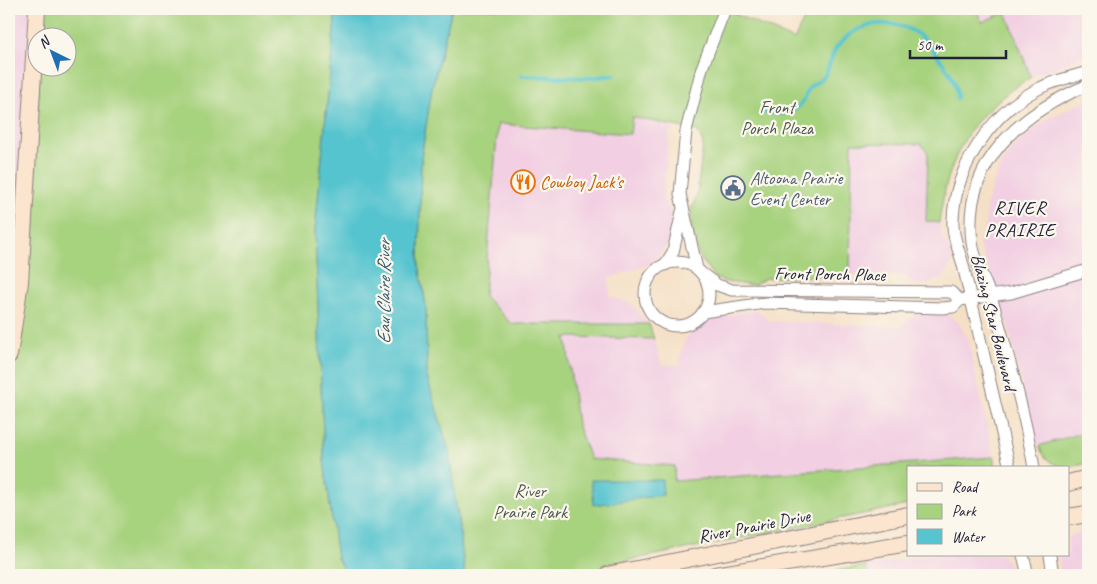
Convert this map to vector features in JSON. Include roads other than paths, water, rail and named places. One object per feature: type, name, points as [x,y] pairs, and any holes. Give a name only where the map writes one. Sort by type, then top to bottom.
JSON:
[{"type":"main road","points":[[9,355],[20,282],[37,9]]},
{"type":"main road","points":[[1070,482],[1088,478]]},
{"type":"main road","points":[[1070,518],[1088,514]]},
{"type":"main road","name":"River Prairie Drive","points":[[607,575],[907,515]]},
{"type":"main road","points":[[715,575],[907,543]]},
{"type":"street","points":[[703,312],[709,292],[699,271],[680,194],[687,122],[702,68],[725,9]]},
{"type":"street","name":"Blazing Star Boulevard","points":[[1009,466],[965,300],[963,265],[954,234],[955,202],[970,157],[989,128],[1021,99],[1050,83],[1088,72]]},
{"type":"street","name":"Blazing Star Boulevard","points":[[1034,466],[1011,366],[992,297],[975,255],[971,226],[975,196],[988,161],[1006,138],[1027,118],[1055,100],[1088,85]]},
{"type":"street","points":[[665,265],[675,246],[683,208]]},
{"type":"street","name":"Front Porch Place","points":[[965,300],[951,292],[739,290],[724,288],[699,271],[682,263],[665,265],[652,274],[645,291],[648,308],[654,316],[669,325],[678,326],[694,321],[703,312],[773,303],[953,307],[965,300],[992,297],[1088,270]]},
{"type":"street","points":[[1023,556],[1028,575]]},
{"type":"street","points":[[1050,556],[1053,575]]},
{"type":"water","name":"Eau Claire River","points":[[336,9],[452,9],[432,88],[421,158],[419,264],[426,306],[427,377],[449,451],[465,575],[347,575],[337,558],[324,460],[315,231]]},
{"type":"water","points":[[591,480],[662,480],[663,495],[594,505]]},
{"type":"waterway","points":[[763,112],[780,114],[796,109],[804,100],[810,87],[825,75],[835,50],[847,37],[859,29],[885,24],[911,30],[923,38],[949,72],[955,84],[957,98]]},
{"type":"waterway","points":[[521,76],[589,78],[615,75]]},
{"type":"place","name":"Cowboy Jack's","points":[[523,182]]},
{"type":"place","name":"Altoona Prairie Event Center","points":[[733,188]]},
{"type":"district","name":"RIVER PRAIRIE","points":[[1020,218]]},
{"type":"park label","name":"Front Porch Plaza","points":[[777,117]]},
{"type":"park label","name":"River Prairie Park","points":[[530,501]]}]
